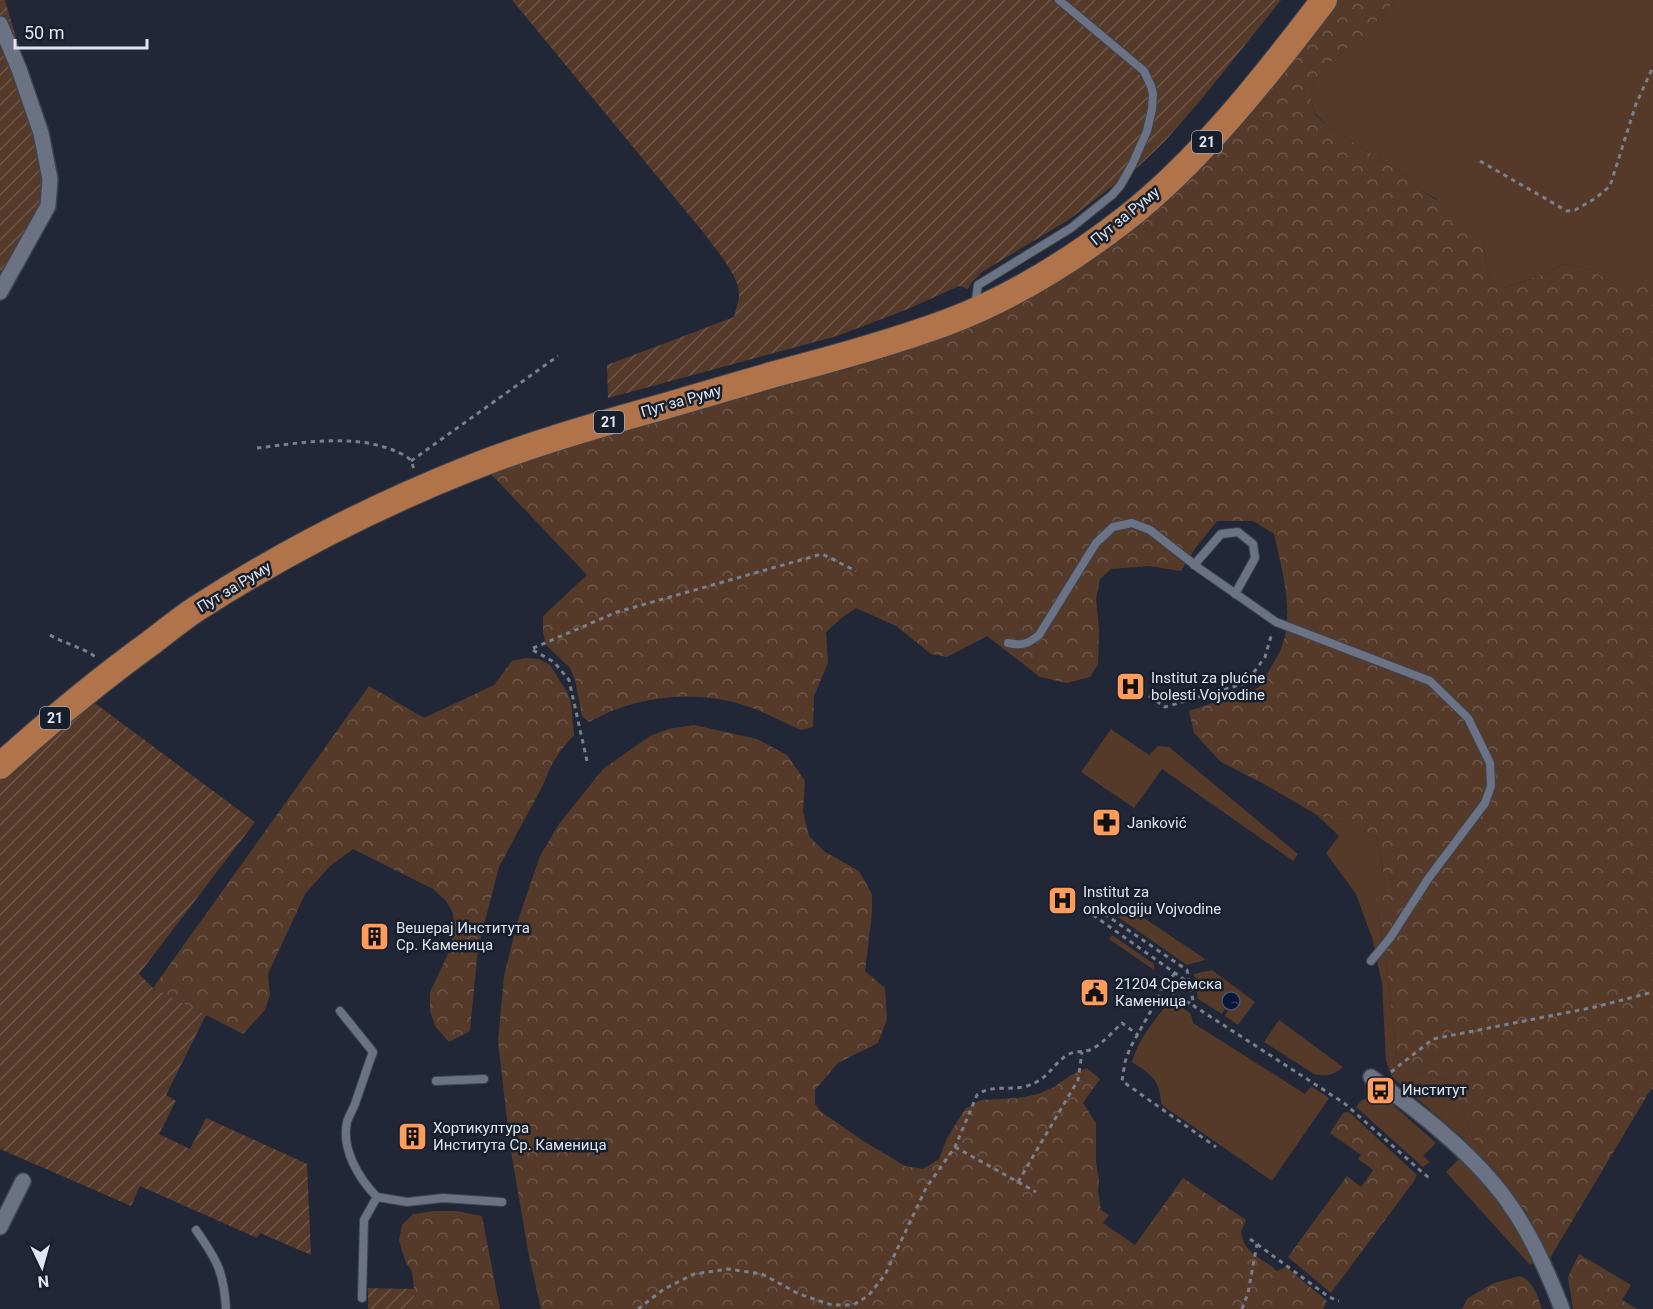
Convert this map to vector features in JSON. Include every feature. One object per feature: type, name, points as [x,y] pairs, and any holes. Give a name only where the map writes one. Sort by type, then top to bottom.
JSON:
[{"type":"main road","name":"Пут за Руму","points":[[0,766],[111,672],[195,610],[358,518],[470,468],[550,440],[832,360],[950,321],[1013,292],[1055,268],[1103,236],[1152,197],[1228,118],[1281,57],[1324,0]]},
{"type":"street","points":[[0,24],[19,69],[41,133],[50,179],[48,206],[0,292]]},
{"type":"street","points":[[1375,1079],[1449,1139],[1495,1185],[1536,1249],[1562,1309]]},
{"type":"street","points":[[0,1227],[23,1181]]},
{"type":"lane","points":[[974,311],[978,285],[1071,228],[1112,195],[1132,165],[1147,131],[1153,94],[1144,71],[1059,0]]},
{"type":"lane","points":[[1008,643],[1020,645],[1029,643],[1039,635],[1096,543],[1113,527],[1132,523],[1150,530],[1194,565],[1276,622],[1430,681],[1468,718],[1490,764],[1491,786],[1485,803],[1428,879],[1390,938],[1371,961]]},
{"type":"lane","points":[[1194,565],[1221,534],[1238,532],[1253,544],[1255,558],[1235,594]]},
{"type":"lane","points":[[340,1011],[373,1052],[356,1103],[347,1122],[347,1146],[357,1171],[368,1188],[377,1197],[407,1202],[443,1198],[502,1203]]},
{"type":"lane","points":[[436,1081],[484,1079]]},
{"type":"lane","points":[[362,1298],[364,1220],[377,1197]]},
{"type":"lane","points":[[196,1230],[222,1273],[226,1309]]},
{"type":"path","points":[[1480,161],[1568,211],[1575,210],[1596,198],[1610,186],[1636,104],[1653,67]]},
{"type":"path","points":[[411,461],[558,356]]},
{"type":"path","points":[[257,448],[316,442],[360,442],[384,446],[411,461],[421,489]]},
{"type":"path","points":[[587,761],[569,680],[554,662],[531,649],[617,612],[822,554],[856,571]]},
{"type":"path","points":[[1149,696],[1165,707],[1246,683],[1265,657],[1276,622]]},
{"type":"path","points":[[50,634],[95,656],[111,672]]},
{"type":"path","points":[[1097,909],[1187,970],[1194,1006]]},
{"type":"path","points":[[1092,915],[1189,983]]},
{"type":"path","points":[[1175,973],[1163,987],[1138,1035],[1125,1062],[1122,1081],[1216,1147]]},
{"type":"path","points":[[1163,987],[1344,1103],[1430,1179]]},
{"type":"path","points":[[1375,1079],[1433,1039],[1595,1007],[1653,992]]},
{"type":"path","points":[[638,1309],[664,1289],[694,1274],[728,1269],[762,1274],[799,1294],[832,1305],[853,1305],[868,1296],[885,1275],[926,1188],[955,1147],[977,1095],[995,1089],[1033,1084],[1050,1073],[1065,1056],[1091,1049],[1122,1023],[1138,1035]]},
{"type":"path","points":[[1018,1182],[1078,1080],[1082,1052]]},
{"type":"path","points":[[955,1147],[1036,1192]]},
{"type":"path","points":[[1250,1239],[1329,1297],[1339,1301]]},
{"type":"path","points":[[1242,1309],[1248,1293],[1257,1244]]},
{"type":"green space","points":[[0,0],[5,0],[36,105],[47,210],[0,299]]},
{"type":"green space","points":[[512,0],[1281,0],[1200,101],[1165,141],[1139,166],[1067,221],[982,272],[968,289],[959,286],[908,309],[837,336],[608,398],[607,365],[734,317],[739,290],[732,272],[703,232]]},
{"type":"green space","points":[[1335,0],[1395,0],[1370,29],[1318,76],[1310,95],[1315,114],[1326,125],[1403,174],[1422,191],[1463,216],[1484,241],[1491,282],[1505,288],[1549,272],[1563,264],[1589,269],[1615,284],[1653,284],[1653,1090],[1651,1089],[1550,1258],[1530,1219],[1473,1138],[1458,1099],[1446,1080],[1398,1064],[1386,962],[1377,910],[1386,890],[1378,838],[1351,824],[1317,815],[1221,762],[1194,733],[1189,711],[1258,688],[1280,651],[1285,637],[1287,608],[1284,578],[1274,534],[1253,521],[1217,521],[1181,571],[1149,566],[1111,569],[1100,579],[1096,599],[1099,629],[1098,664],[1090,677],[1067,683],[1040,677],[987,636],[947,657],[931,654],[896,626],[856,608],[826,632],[828,663],[814,696],[813,727],[801,730],[734,702],[692,697],[670,697],[628,705],[589,722],[582,716],[575,680],[570,668],[546,645],[543,632],[543,616],[587,575],[488,471],[741,395],[848,369],[920,345],[1040,291]]},
{"type":"green space","points":[[1395,0],[1653,0],[1653,284],[1615,284],[1589,269],[1563,264],[1549,272],[1505,288],[1491,282],[1484,241],[1435,198],[1422,191],[1403,174],[1326,125],[1315,113],[1310,95],[1318,76],[1370,29]]},
{"type":"green space","points":[[525,658],[539,659],[550,665],[571,702],[574,735],[551,766],[499,867],[478,948],[470,1031],[449,1042],[435,1026],[430,1011],[430,992],[450,950],[454,928],[453,913],[446,901],[433,889],[353,849],[330,866],[305,894],[268,974],[270,995],[265,1010],[243,1034],[153,988],[369,686],[424,718],[494,685],[512,661]]},
{"type":"green space","points":[[88,698],[255,822],[139,974],[153,988],[206,1015],[166,1095],[176,1101],[159,1134],[190,1149],[206,1118],[307,1164],[311,1255],[260,1233],[257,1238],[140,1186],[131,1206],[0,1149],[0,777]]},
{"type":"green space","points":[[694,725],[757,739],[787,755],[805,781],[803,811],[809,836],[825,852],[859,871],[872,894],[872,914],[865,971],[885,988],[887,1019],[878,1043],[838,1063],[815,1090],[815,1104],[820,1111],[905,1166],[923,1169],[939,1159],[947,1138],[965,1109],[981,1100],[1019,1098],[1038,1094],[1087,1068],[1100,1079],[1083,1103],[1096,1123],[1098,1191],[1101,1210],[1109,1215],[1103,1223],[1135,1245],[1183,1178],[1246,1220],[1241,1232],[1249,1250],[1277,1271],[1286,1267],[1327,1301],[1323,1309],[541,1309],[528,1251],[510,1145],[498,1041],[504,976],[518,920],[540,856],[559,824],[603,769],[650,736],[668,729]]},
{"type":"green space","points":[[1111,729],[1149,755],[1158,746],[1169,747],[1298,854],[1293,861],[1162,769],[1134,808],[1081,772]]},
{"type":"green space","points":[[1317,815],[1351,824],[1378,838],[1386,890],[1377,911],[1386,962],[1398,1064],[1446,1080],[1458,1099],[1473,1138],[1530,1219],[1463,1138],[1392,1077],[1386,1061],[1382,983],[1372,938],[1356,894],[1326,853],[1339,836]]},
{"type":"green space","points":[[1123,904],[1205,960],[1187,965],[1115,915]]},
{"type":"green space","points":[[1112,935],[1154,964],[1154,970],[1109,939]]},
{"type":"green space","points":[[1212,970],[1255,1002],[1238,1025],[1225,1016],[1228,1010],[1239,1006],[1240,1000],[1231,992],[1223,998],[1222,1004],[1225,1009],[1222,1014],[1198,999],[1194,974]]},
{"type":"green space","points":[[1171,999],[1191,1014],[1193,1023],[1305,1094],[1311,1086],[1329,1098],[1272,1181],[1162,1105],[1155,1081],[1132,1062],[1143,1036]]},
{"type":"green space","points":[[1279,1020],[1343,1067],[1329,1075],[1314,1074],[1264,1042]]},
{"type":"green space","points":[[1374,1096],[1384,1097],[1436,1143],[1423,1156],[1430,1162],[1423,1167],[1356,1107],[1362,1100]]},
{"type":"green space","points":[[1347,1112],[1417,1175],[1331,1293],[1288,1257],[1347,1176],[1361,1187],[1373,1170],[1358,1159],[1361,1155],[1330,1133],[1343,1113]]},
{"type":"green space","points":[[1460,1158],[1501,1207],[1535,1262],[1530,1265],[1446,1172]]},
{"type":"green space","points":[[456,1211],[482,1216],[500,1309],[414,1309],[412,1271],[406,1263],[399,1240],[402,1225],[413,1214]]},
{"type":"green space","points":[[1579,1254],[1631,1285],[1622,1300],[1637,1309],[1573,1309],[1568,1277]]},
{"type":"green space","points":[[1520,1276],[1532,1285],[1542,1309],[1462,1309],[1468,1298],[1494,1283]]},
{"type":"green space","points":[[368,1288],[414,1289],[414,1309],[368,1309]]},
{"type":"water","points":[[1227,992],[1235,992],[1240,997],[1238,1008],[1227,1010],[1222,1005],[1222,997]]},
{"type":"place","name":"Institut za plućne bolesti Vojvodine","points":[[1130,687]]},
{"type":"place","name":"Janković","points":[[1106,823]]},
{"type":"place","name":"Institut za onkologiju Vojvodine","points":[[1062,901]]},
{"type":"place","name":"Вешерај Института Ср. Каменица","points":[[375,937]]},
{"type":"place","name":"21204 Сремска Каменица","points":[[1094,993]]},
{"type":"place","name":"Институт","points":[[1381,1090]]},
{"type":"place","name":"Хортикултура Института Ср. Каменица","points":[[412,1137]]}]
